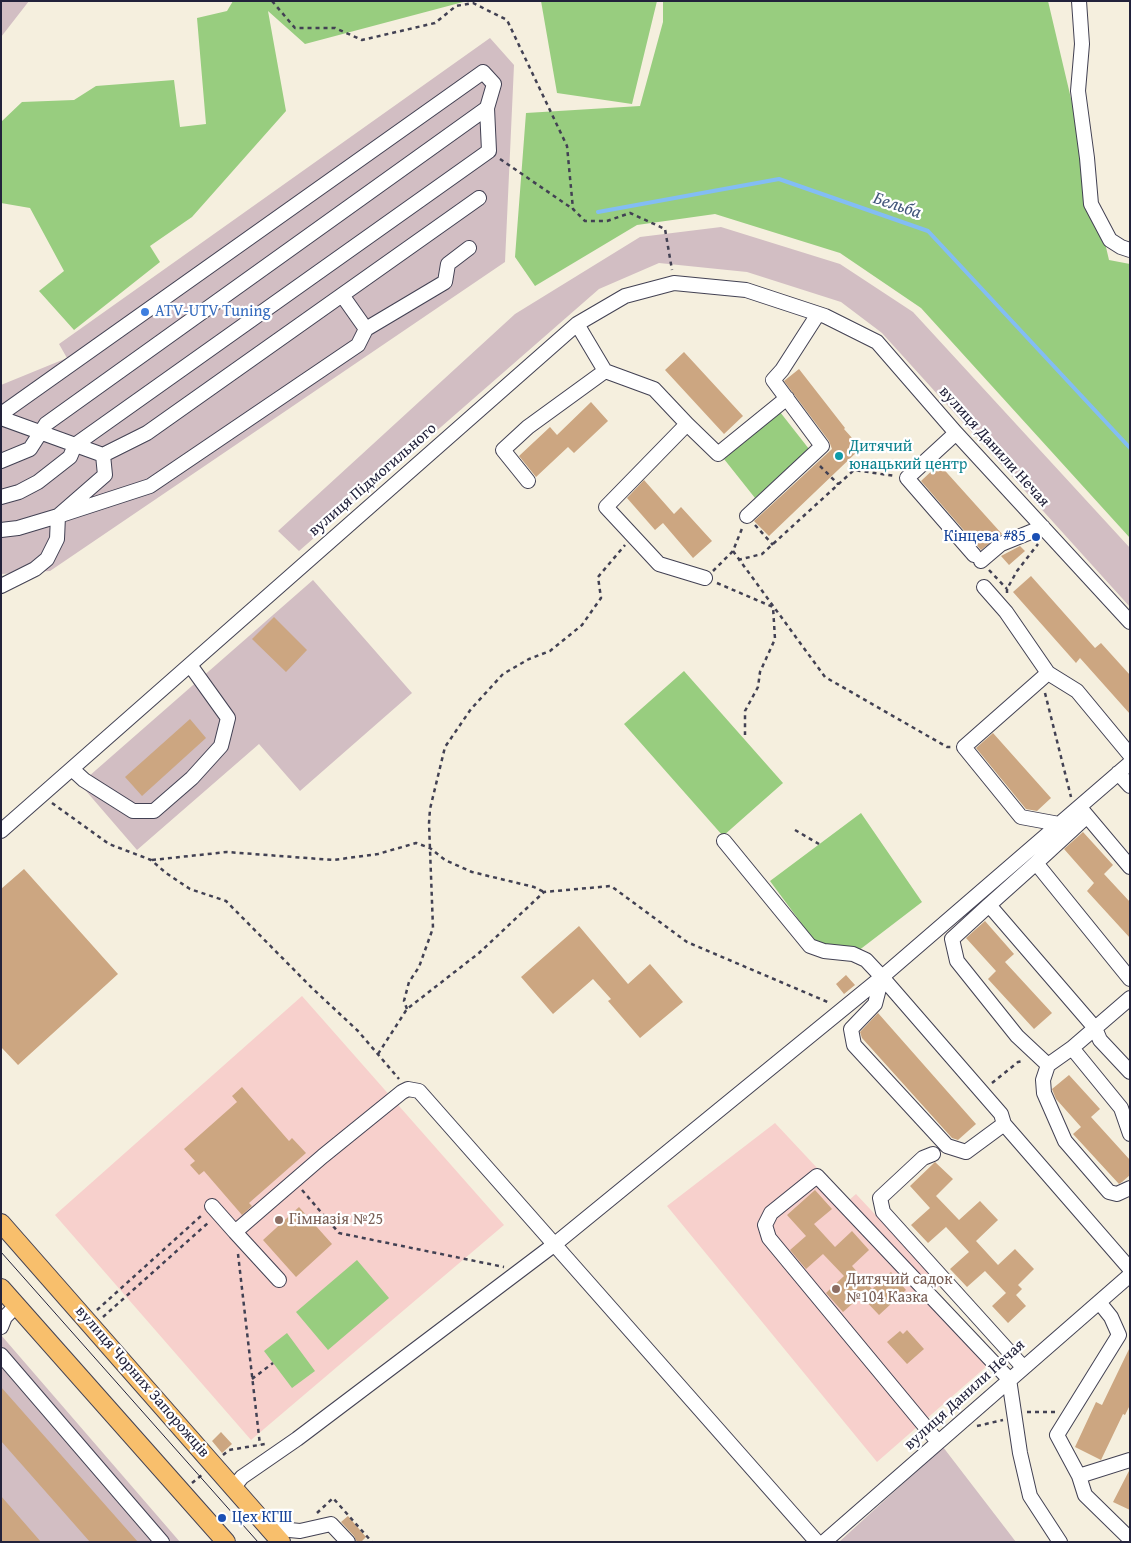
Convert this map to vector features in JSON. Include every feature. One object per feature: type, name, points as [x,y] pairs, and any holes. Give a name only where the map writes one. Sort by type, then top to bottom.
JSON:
[{"type":"main road","name":"вулиця Чорних Запорожців","points":[[1,1223],[282,1542]]},
{"type":"main road","points":[[1,1288],[226,1542]]},
{"type":"street","points":[[1079,1],[1082,44],[1078,91],[1091,204],[1110,240],[1121,248],[1130,250]]},
{"type":"street","points":[[1,414],[483,72],[494,84],[487,108],[489,151],[75,445],[70,457],[38,482],[20,492],[1,497]]},
{"type":"street","points":[[1,461],[30,449],[46,424],[487,108]]},
{"type":"street","points":[[1,418],[103,455],[147,432],[479,198]]},
{"type":"street","points":[[1,530],[18,528],[150,486],[358,345],[366,329],[445,282],[448,264],[469,248]]},
{"type":"street","name":"вулиця Підмогильного","points":[[1,831],[577,324],[625,296],[674,283],[746,290],[818,314]]},
{"type":"street","points":[[342,295],[366,329]]},
{"type":"street","points":[[747,516],[822,446],[773,380],[782,370],[818,314]]},
{"type":"street","name":"вулиця Данили Нечая","points":[[818,314],[876,342],[956,433],[1130,622]]},
{"type":"street","points":[[577,324],[605,371],[654,389],[718,454],[787,398]]},
{"type":"street","points":[[528,481],[503,450],[528,427],[605,371]]},
{"type":"street","points":[[687,424],[606,507],[659,564],[706,578]]},
{"type":"street","points":[[956,433],[907,478],[978,558],[1001,544],[1045,530]]},
{"type":"street","points":[[1,586],[35,569],[47,559],[57,539],[58,516],[105,475],[103,455]]},
{"type":"street","points":[[984,588],[1006,612],[1048,673],[1078,691],[1130,755]]},
{"type":"street","points":[[72,769],[84,780],[133,810],[154,811],[192,778],[222,746],[228,718],[190,665]]},
{"type":"street","points":[[1048,673],[964,747],[1021,817],[1059,824]]},
{"type":"street","points":[[1048,1066],[1018,1036],[957,961],[952,939],[1036,863],[1080,811],[1130,763]]},
{"type":"street","points":[[1118,773],[1130,786]]},
{"type":"street","points":[[234,1487],[242,1477],[555,1244],[844,1009],[1059,824],[1080,811]]},
{"type":"street","points":[[1080,811],[1130,867]]},
{"type":"street","points":[[724,841],[810,946],[824,951],[853,954],[866,960],[1001,1114],[1004,1124],[1130,1269]]},
{"type":"street","points":[[1036,863],[1130,979]]},
{"type":"street","points":[[989,905],[1095,1028],[1100,1040],[1130,1072]]},
{"type":"street","points":[[882,977],[875,1004],[851,1029],[854,1045],[946,1146],[966,1152],[1004,1124]]},
{"type":"street","points":[[1130,998],[1048,1066],[1043,1080],[1044,1093],[1065,1141],[1109,1192],[1117,1194],[1130,1188]]},
{"type":"street","points":[[1072,1048],[1121,1108],[1130,1134]]},
{"type":"street","points":[[235,1232],[294,1181],[408,1089],[414,1089],[424,1094],[817,1542]]},
{"type":"street","points":[[933,1154],[923,1158],[880,1198],[883,1212],[1023,1367]]},
{"type":"street","points":[[938,1442],[769,1238],[765,1225],[771,1213],[818,1176],[1009,1379],[1020,1453],[1030,1496],[1060,1542]]},
{"type":"street","points":[[215,1210],[279,1280]]},
{"type":"street","name":"вулиця Данили Нечая","points":[[824,1542],[1130,1274]]},
{"type":"street","points":[[1099,1302],[1111,1317],[1119,1335],[1057,1434],[1080,1476],[1085,1495],[1130,1539]]},
{"type":"street","points":[[1,1327],[5,1316],[17,1305]]},
{"type":"street","points":[[1,1355],[162,1542]]},
{"type":"street","points":[[1080,1476],[1130,1460]]},
{"type":"street","points":[[269,1528],[300,1531],[331,1524],[348,1542]]},
{"type":"path","points":[[489,151],[573,209]]},
{"type":"path","points":[[811,456],[838,484]]},
{"type":"path","points":[[738,560],[762,554],[854,470],[907,478]]},
{"type":"path","points":[[773,545],[747,516],[733,551],[706,578],[773,607]]},
{"type":"path","points":[[1006,612],[1007,589],[1045,530]]},
{"type":"path","points":[[406,1009],[404,1002],[410,982],[419,967],[433,928],[429,823],[430,809],[445,747],[471,709],[503,674],[529,659],[550,651],[582,625],[601,598],[598,576],[633,536]]},
{"type":"path","points":[[733,551],[826,677],[947,747]]},
{"type":"path","points":[[745,736],[745,711],[758,687],[760,672],[775,638],[773,607]]},
{"type":"path","points":[[1048,673],[1044,695],[1080,811]]},
{"type":"path","points":[[40,796],[62,809],[109,844],[151,860],[190,889],[226,901],[312,988],[358,1031],[408,1089]]},
{"type":"path","points":[[795,830],[819,844]]},
{"type":"path","points":[[151,860],[227,852],[333,860],[378,854],[416,843],[430,848],[445,860],[472,872],[534,886],[544,892],[611,886],[687,942],[844,1009]]},
{"type":"path","points":[[378,1054],[406,1009],[480,953],[544,892]]},
{"type":"path","points":[[981,1092],[1018,1062]]},
{"type":"path","points":[[294,1181],[339,1233],[520,1270]]},
{"type":"path","points":[[89,1323],[215,1210]]},
{"type":"path","points":[[89,1323],[215,1210]]},
{"type":"path","points":[[235,1232],[261,1464]]},
{"type":"path","points":[[252,1379],[273,1363]]},
{"type":"path","points":[[182,1492],[229,1450],[269,1443]]},
{"type":"path","points":[[316,1514],[333,1498],[372,1542]]},
{"type":"shaded area","points":[[1,1],[29,1],[1,37]]},
{"type":"shaded area","points":[[490,38],[514,65],[505,262],[50,571],[1,574],[1,385],[67,358],[59,344]]},
{"type":"shaded area","points":[[721,227],[840,264],[913,312],[1130,548],[1130,607],[882,333],[841,302],[747,272],[659,263],[599,289],[299,551],[278,531],[515,314],[640,237]]},
{"type":"shaded area","points":[[313,580],[412,693],[300,791],[259,744],[137,850],[80,784]]},
{"type":"shaded area","name":"Гімназія №25","points":[[302,996],[504,1225],[251,1440],[55,1215]]},
{"type":"shaded area","name":"Дитячий садок №104 Казка","points":[[775,1123],[848,1201],[856,1194],[941,1285],[933,1292],[995,1359],[877,1462],[667,1206]]},
{"type":"shaded area","points":[[1,1335],[180,1542],[1,1542]]},
{"type":"shaded area","points":[[943,1447],[1016,1542],[839,1542]]},
{"type":"green space","points":[[233,1],[467,1],[305,44],[268,11],[286,111],[192,217],[150,246],[160,262],[74,330],[39,291],[64,271],[30,208],[1,203],[1,122],[22,102],[74,100],[96,86],[174,80],[180,127],[206,124],[197,18],[227,11]]},
{"type":"green space","points":[[541,1],[657,1],[632,104],[557,93]]},
{"type":"green space","points":[[663,1],[1048,1],[1109,260],[1130,264],[1130,538],[921,308],[840,253],[715,214],[637,225],[535,286],[515,257],[526,113],[640,106],[663,22]]},
{"type":"green space","points":[[780,412],[809,449],[755,498],[724,459]]},
{"type":"green space","points":[[684,671],[783,783],[723,836],[624,724]]},
{"type":"green space","points":[[861,813],[922,902],[858,951],[816,943],[770,881]]},
{"type":"green space","points":[[357,1260],[389,1298],[328,1350],[296,1312]]},
{"type":"green space","points":[[287,1333],[315,1371],[292,1388],[264,1351]]},
{"type":"building","points":[[684,352],[743,416],[724,434],[665,370]]},
{"type":"building","points":[[799,369],[844,429],[861,448],[769,536],[754,521],[832,449],[829,441],[784,381]]},
{"type":"building","points":[[591,402],[608,421],[574,453],[568,447],[536,477],[519,456],[550,427],[557,435]]},
{"type":"building","points":[[939,464],[1002,534],[981,550],[921,481]]},
{"type":"building","points":[[644,480],[674,514],[681,507],[712,541],[693,558],[663,523],[655,530],[627,498]]},
{"type":"building","points":[[1020,546],[1025,551],[1009,565],[1001,556]]},
{"type":"building","points":[[1031,576],[1095,648],[1101,643],[1130,675],[1130,714],[1080,658],[1076,663],[1013,592]]},
{"type":"building","points":[[274,617],[307,650],[286,672],[252,639]]},
{"type":"building","points":[[190,719],[206,738],[142,796],[125,777]]},
{"type":"building","points":[[993,733],[1051,798],[1037,811],[1026,809],[976,748]]},
{"type":"building","points":[[1083,832],[1113,865],[1104,874],[1130,902],[1130,938],[1087,891],[1094,883],[1064,849]]},
{"type":"building","points":[[24,869],[118,974],[18,1065],[1,1047],[1,889]]},
{"type":"building","points":[[985,921],[1014,954],[1005,962],[1052,1013],[1034,1029],[988,979],[996,971],[966,938]]},
{"type":"building","points":[[579,926],[628,984],[650,964],[683,1002],[640,1038],[608,1001],[611,999],[593,979],[553,1014],[521,977]]},
{"type":"building","points":[[846,975],[855,985],[844,994],[836,984]]},
{"type":"building","points":[[878,1013],[976,1124],[958,1140],[952,1138],[862,1038],[860,1032]]},
{"type":"building","points":[[1069,1075],[1100,1109],[1091,1117],[1130,1160],[1130,1175],[1119,1184],[1073,1134],[1081,1127],[1056,1099],[1052,1089]]},
{"type":"building","points":[[242,1087],[289,1141],[292,1138],[306,1153],[249,1203],[252,1206],[242,1215],[204,1171],[199,1175],[190,1165],[195,1161],[184,1149],[237,1102],[232,1096]]},
{"type":"building","points":[[935,1162],[953,1179],[936,1196],[959,1220],[980,1201],[998,1220],[976,1241],[998,1265],[1015,1249],[1034,1269],[1018,1285],[1022,1289],[1016,1295],[1026,1306],[1008,1323],[992,1306],[1006,1293],[985,1271],[967,1287],[950,1269],[969,1252],[946,1227],[928,1243],[911,1225],[930,1208],[910,1186]]},
{"type":"building","points":[[815,1190],[832,1209],[814,1224],[835,1247],[852,1231],[869,1250],[852,1266],[872,1289],[891,1272],[906,1290],[879,1315],[861,1296],[843,1312],[826,1293],[844,1276],[823,1254],[806,1269],[790,1250],[806,1236],[787,1215]]},
{"type":"building","points":[[299,1207],[332,1244],[296,1277],[263,1240]]},
{"type":"building","points":[[907,1330],[924,1349],[907,1364],[887,1342],[900,1331],[903,1334]]},
{"type":"building","points":[[1130,1347],[1130,1405],[1125,1415],[1123,1414],[1101,1460],[1075,1447],[1096,1402],[1102,1405]]},
{"type":"building","points":[[1,1387],[138,1542],[90,1542],[1,1441]]},
{"type":"building","points":[[221,1432],[232,1444],[222,1453],[212,1441]]},
{"type":"building","points":[[1130,1469],[1130,1510],[1113,1502]]},
{"type":"building","points":[[1,1496],[41,1542],[1,1542]]},
{"type":"building","points":[[348,1516],[366,1537],[361,1542],[357,1542],[341,1522]]},
{"type":"waterway","name":"Бельба","points":[[598,212],[779,179],[928,231],[1130,448]]},
{"type":"tram line","points":[[1,1252],[258,1542]]},
{"type":"place","name":"ATV-UTV Tuning","points":[[145,312]]},
{"type":"place","name":"Дитячий юнацький центр","points":[[839,456]]},
{"type":"place","name":"Кінцева #85","points":[[1036,537]]},
{"type":"place","name":"Гімназія №25","points":[[279,1220]]},
{"type":"place","name":"Дитячий садок №104 Казка","points":[[836,1289]]},
{"type":"place","name":"Цех КГШ","points":[[222,1518]]}]
